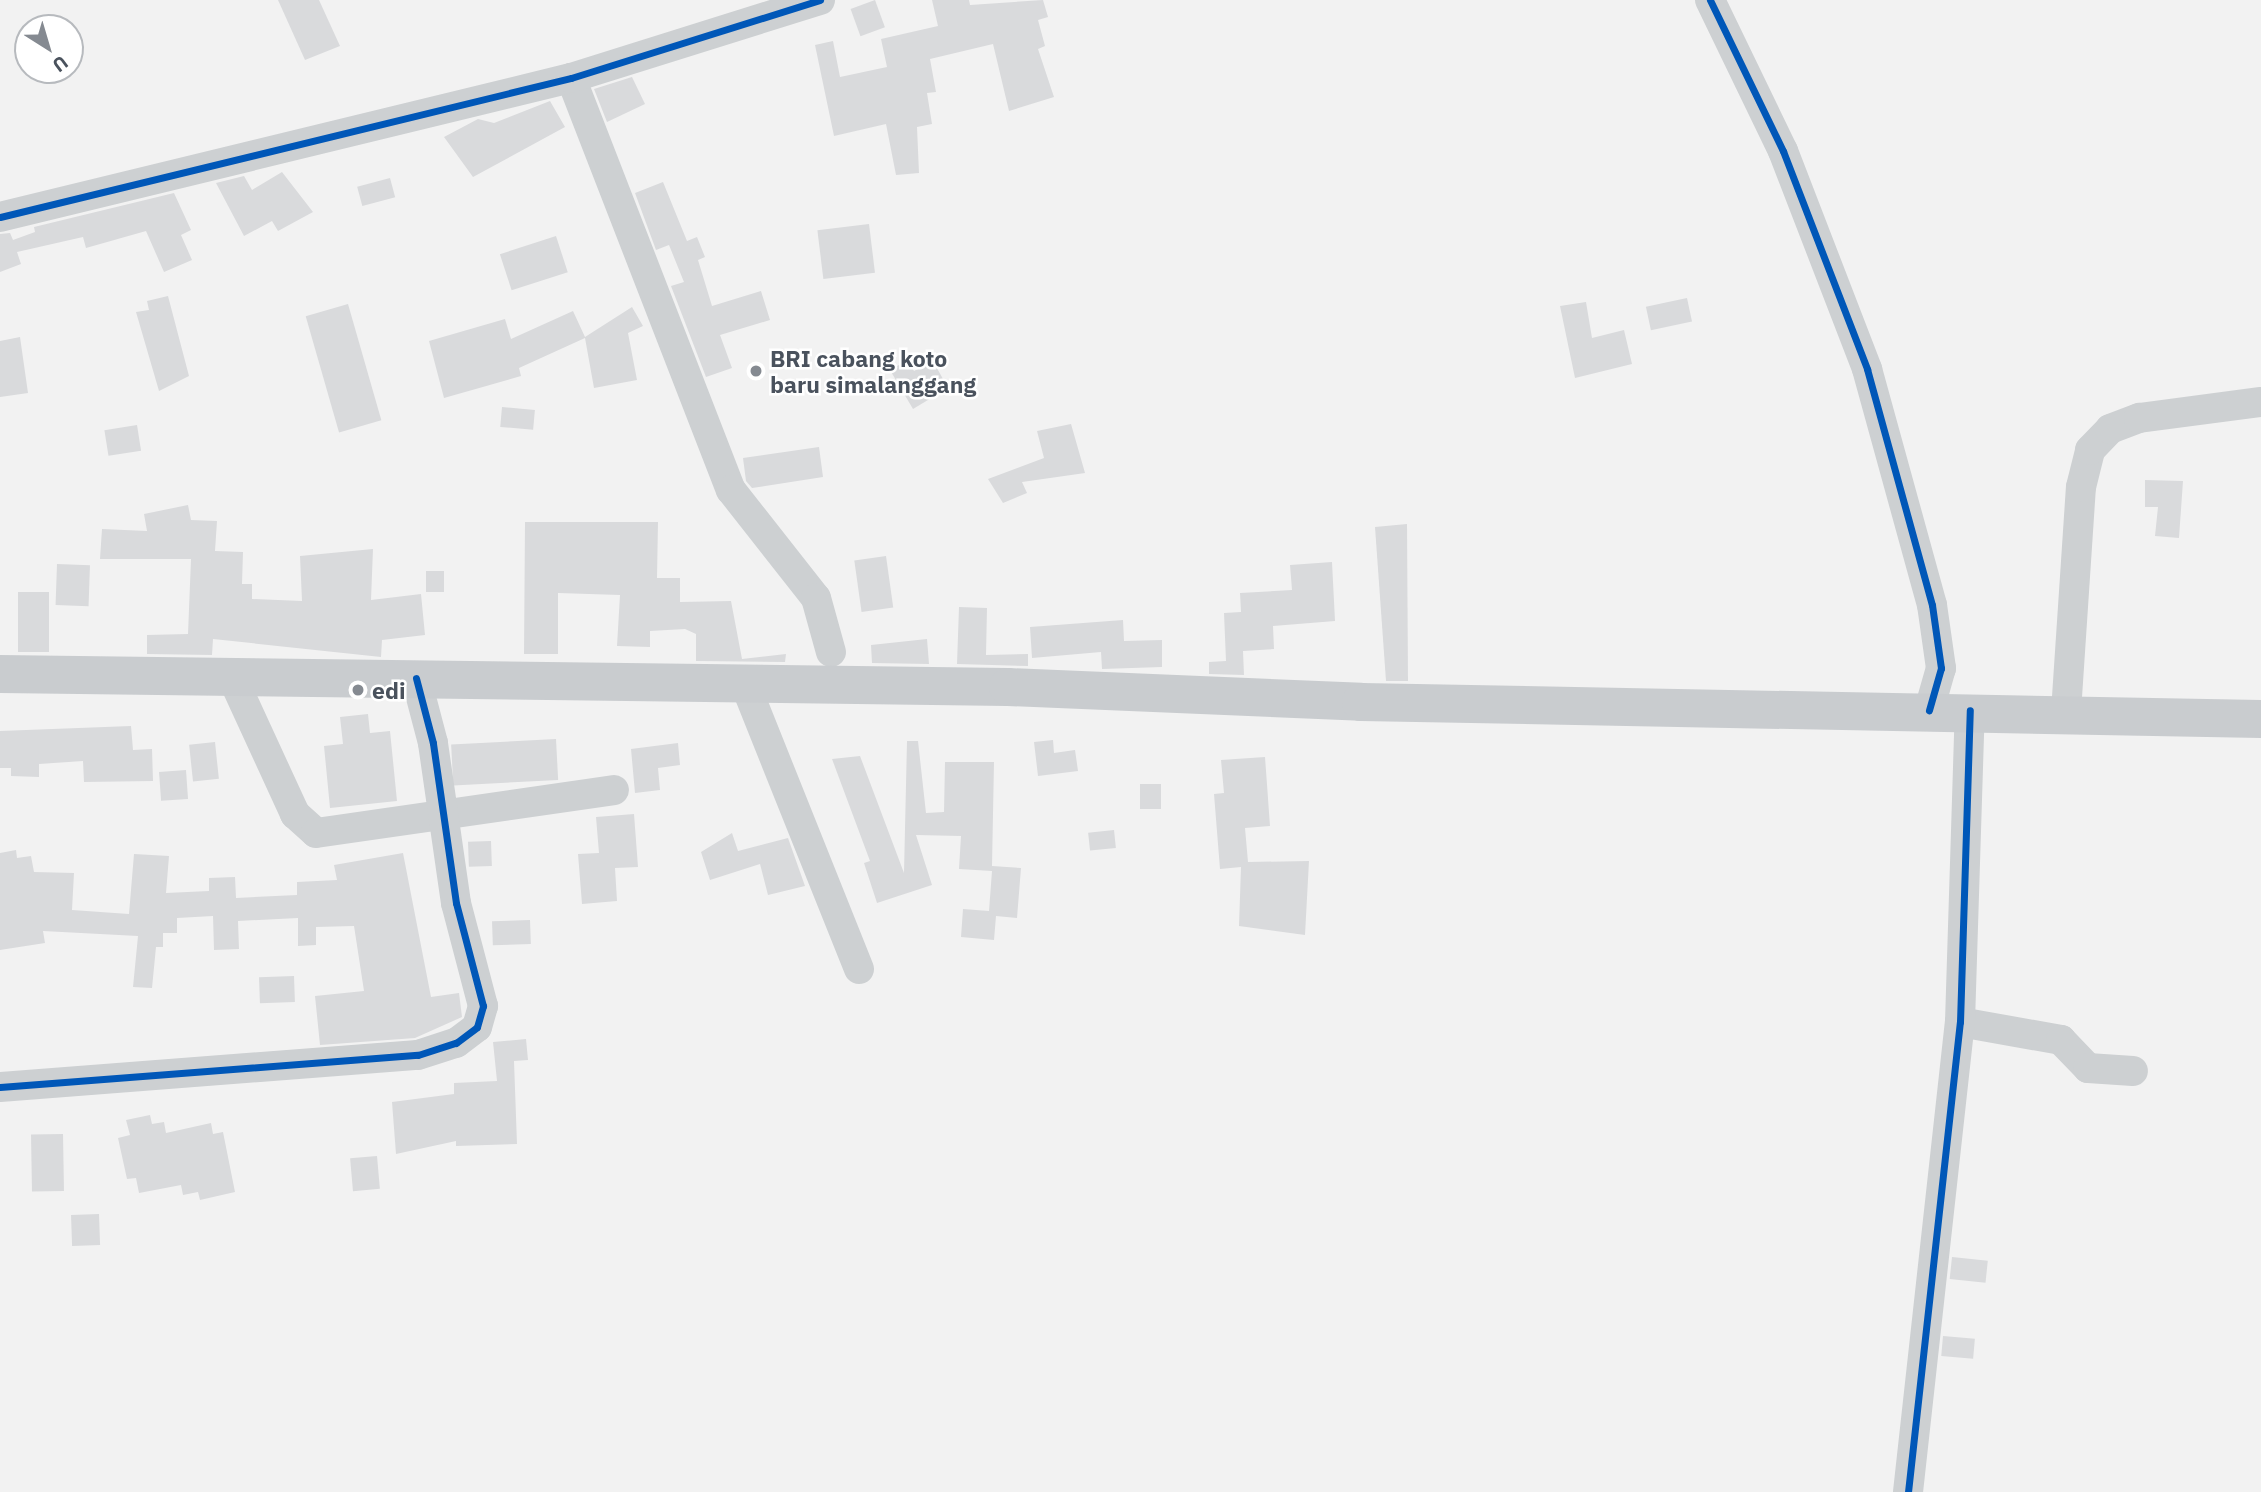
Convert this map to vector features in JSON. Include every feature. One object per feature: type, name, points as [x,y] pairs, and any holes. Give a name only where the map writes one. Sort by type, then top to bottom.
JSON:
[{"type":"main road","points":[[0,674],[233,680],[416,678],[745,684],[827,666],[1387,703],[1970,710],[2261,719]]},
{"type":"street","points":[[0,218],[571,78],[791,4],[821,0]]},
{"type":"street","points":[[1710,0],[1783,151],[1867,369],[1932,605],[1941,668],[1929,710]]},
{"type":"street","points":[[571,78],[731,490],[816,598],[827,666]]},
{"type":"street","points":[[2066,712],[2081,488],[2090,450],[2110,429],[2139,418],[2261,402]]},
{"type":"street","points":[[0,1087],[418,1055],[456,1043],[477,1027],[483,1006],[439,813],[433,743],[416,678]]},
{"type":"street","points":[[233,680],[306,829],[328,834],[439,813],[614,790]]},
{"type":"street","points":[[745,684],[859,969]]},
{"type":"street","points":[[1909,1492],[1960,1022],[1970,710]]},
{"type":"street","points":[[1960,1022],[2061,1040],[2088,1068],[2133,1071]]},
{"type":"building","points":[[278,0],[319,0],[340,46],[305,60]]},
{"type":"building","points":[[875,0],[885,27],[860,36],[851,9]]},
{"type":"building","points":[[932,0],[969,0],[970,5],[1043,0],[1048,17],[1038,20],[1045,46],[1038,49],[1054,97],[1009,111],[993,44],[930,59],[936,92],[927,93],[932,124],[917,127],[919,173],[896,175],[886,124],[834,136],[815,45],[833,41],[840,77],[887,67],[881,39],[938,26]]},
{"type":"building","points":[[632,77],[645,104],[607,122],[594,89]]},
{"type":"building","points":[[550,101],[565,127],[473,177],[444,137],[478,119],[494,123]]},
{"type":"building","points":[[282,172],[313,212],[278,231],[272,221],[244,236],[216,183],[244,176],[252,190]]},
{"type":"building","points":[[390,178],[395,197],[362,206],[357,187]]},
{"type":"building","points":[[663,182],[687,241],[697,237],[705,257],[698,260],[712,306],[761,291],[770,320],[720,335],[732,368],[706,377],[671,286],[684,282],[669,245],[656,250],[635,193]]},
{"type":"building","points":[[174,193],[191,230],[181,235],[192,260],[164,272],[146,231],[86,248],[83,237],[17,252],[21,264],[0,272],[0,234],[10,233],[13,240],[35,232],[34,227]]},
{"type":"building","points":[[869,224],[875,273],[823,279],[817,230]]},
{"type":"building","points":[[556,236],[568,272],[512,290],[500,254]]},
{"type":"building","points":[[168,296],[189,376],[159,391],[136,312],[149,310],[147,301]]},
{"type":"building","points":[[1687,298],[1692,321],[1651,330],[1646,307]]},
{"type":"building","points":[[1586,302],[1592,338],[1624,330],[1632,364],[1575,378],[1560,306]]},
{"type":"building","points":[[348,304],[381,420],[339,432],[306,316]]},
{"type":"building","points":[[632,307],[643,326],[628,333],[637,380],[594,388],[585,338],[519,368],[521,376],[444,398],[429,341],[505,319],[511,339],[573,311],[585,337]]},
{"type":"building","points":[[20,337],[28,393],[0,397],[0,341]]},
{"type":"building","points":[[908,360],[914,371],[933,361],[948,388],[913,409],[890,370]]},
{"type":"building","points":[[502,407],[535,410],[533,430],[500,427]]},
{"type":"building","points":[[1071,424],[1085,473],[1022,482],[1027,493],[1003,503],[988,479],[1044,458],[1037,431]]},
{"type":"building","points":[[137,425],[141,451],[108,456],[104,430]]},
{"type":"building","points":[[819,447],[823,477],[752,488],[746,481],[743,458]]},
{"type":"building","points":[[2145,480],[2183,481],[2179,538],[2155,536],[2158,507],[2145,507]]},
{"type":"building","points":[[188,505],[191,520],[217,521],[215,551],[243,552],[242,584],[252,584],[252,599],[302,601],[300,556],[373,549],[371,600],[421,594],[425,635],[382,640],[381,657],[213,639],[212,655],[147,654],[147,635],[188,634],[191,559],[100,559],[102,529],[147,531],[144,514]]},
{"type":"building","points":[[525,522],[658,522],[657,578],[680,578],[680,602],[731,601],[742,659],[786,654],[785,662],[696,661],[696,634],[685,629],[650,631],[650,647],[617,646],[620,595],[558,593],[558,654],[524,654]]},
{"type":"building","points":[[1407,524],[1408,681],[1386,681],[1375,527]]},
{"type":"building","points":[[886,556],[893,607],[862,612],[854,560]]},
{"type":"building","points":[[1332,562],[1335,621],[1273,626],[1274,649],[1243,651],[1244,675],[1209,674],[1209,662],[1226,661],[1224,613],[1241,612],[1240,593],[1292,590],[1290,565]]},
{"type":"building","points":[[57,564],[90,565],[89,606],[56,605]]},
{"type":"building","points":[[426,571],[444,571],[444,592],[426,592]]},
{"type":"building","points":[[18,592],[49,592],[49,652],[18,652]]},
{"type":"building","points":[[959,607],[987,608],[986,655],[1028,654],[1028,666],[957,664]]},
{"type":"building","points":[[1123,620],[1124,641],[1162,640],[1162,667],[1102,669],[1101,652],[1032,658],[1030,627]]},
{"type":"building","points":[[927,639],[929,664],[872,663],[871,645]]},
{"type":"building","points":[[368,714],[370,733],[390,731],[397,801],[330,808],[324,746],[343,744],[340,717]]},
{"type":"building","points":[[131,726],[133,750],[152,749],[153,781],[84,782],[83,761],[39,764],[39,777],[11,776],[11,768],[0,768],[0,731]]},
{"type":"building","points":[[556,739],[558,780],[453,785],[451,744]]},
{"type":"building","points":[[1053,740],[1054,753],[1075,750],[1078,771],[1038,776],[1034,742]]},
{"type":"building","points":[[907,741],[918,741],[926,813],[944,812],[945,762],[994,762],[992,866],[1021,868],[1017,918],[996,916],[994,940],[961,937],[963,909],[989,911],[992,871],[959,869],[961,836],[916,835],[932,885],[877,903],[864,863],[870,861],[832,759],[860,756],[904,873]]},
{"type":"building","points":[[215,742],[219,779],[193,782],[189,745]]},
{"type":"building","points":[[678,743],[680,765],[658,768],[660,790],[635,793],[631,749]]},
{"type":"building","points":[[1265,757],[1270,826],[1245,828],[1248,862],[1309,861],[1305,935],[1239,926],[1241,867],[1220,869],[1214,794],[1224,793],[1221,760]]},
{"type":"building","points":[[186,770],[188,799],[161,801],[159,772]]},
{"type":"building","points":[[1140,784],[1161,784],[1161,809],[1140,809]]},
{"type":"building","points":[[634,814],[638,867],[615,868],[617,901],[582,904],[578,854],[599,853],[596,817]]},
{"type":"building","points":[[1114,830],[1116,848],[1090,851],[1088,833]]},
{"type":"building","points":[[732,833],[738,851],[788,838],[805,886],[768,895],[760,864],[710,880],[701,852]]},
{"type":"building","points":[[491,841],[492,866],[469,867],[468,842]]},
{"type":"building","points":[[16,850],[17,858],[31,856],[34,872],[74,873],[72,910],[129,914],[134,854],[169,856],[166,893],[209,891],[209,878],[235,877],[236,898],[297,895],[297,882],[337,880],[334,865],[403,853],[431,997],[459,993],[462,1017],[415,1038],[320,1045],[315,996],[364,991],[354,926],[316,927],[316,945],[298,946],[298,918],[238,921],[239,949],[214,950],[213,916],[177,918],[177,933],[163,933],[163,947],[156,947],[152,988],[133,987],[138,936],[43,931],[45,943],[0,950],[0,853]]},
{"type":"building","points":[[530,920],[531,944],[493,945],[492,921]]},
{"type":"building","points":[[294,976],[295,1002],[260,1003],[259,977]]},
{"type":"building","points":[[526,1039],[528,1060],[514,1061],[517,1144],[456,1146],[456,1141],[396,1154],[392,1102],[454,1094],[454,1083],[497,1081],[493,1042]]},
{"type":"building","points":[[150,1115],[152,1124],[164,1122],[166,1133],[211,1123],[213,1134],[223,1132],[235,1192],[200,1200],[198,1192],[183,1195],[181,1185],[139,1193],[136,1178],[127,1179],[118,1138],[130,1135],[126,1120]]},
{"type":"building","points":[[63,1134],[64,1191],[32,1192],[31,1135]]},
{"type":"building","points":[[377,1156],[380,1189],[353,1191],[350,1158]]},
{"type":"building","points":[[99,1214],[100,1245],[72,1246],[71,1215]]},
{"type":"building","points":[[1952,1257],[1988,1261],[1986,1283],[1950,1279]]},
{"type":"building","points":[[1943,1336],[1975,1339],[1973,1359],[1941,1356]]},
{"type":"cycle path","points":[[0,217],[571,78],[820,0]]},
{"type":"cycle path","points":[[1710,0],[1783,151],[1867,369],[1932,605],[1941,668],[1929,710]]},
{"type":"cycle path","points":[[0,1087],[418,1055],[456,1043],[477,1027],[483,1006],[456,903],[433,743],[416,678]]},
{"type":"cycle path","points":[[1908,1492],[1960,1022],[1970,710]]},
{"type":"place","name":"BRI cabang koto baru simalanggang","points":[[756,371]]},
{"type":"place","name":"edi","points":[[358,690]]}]
